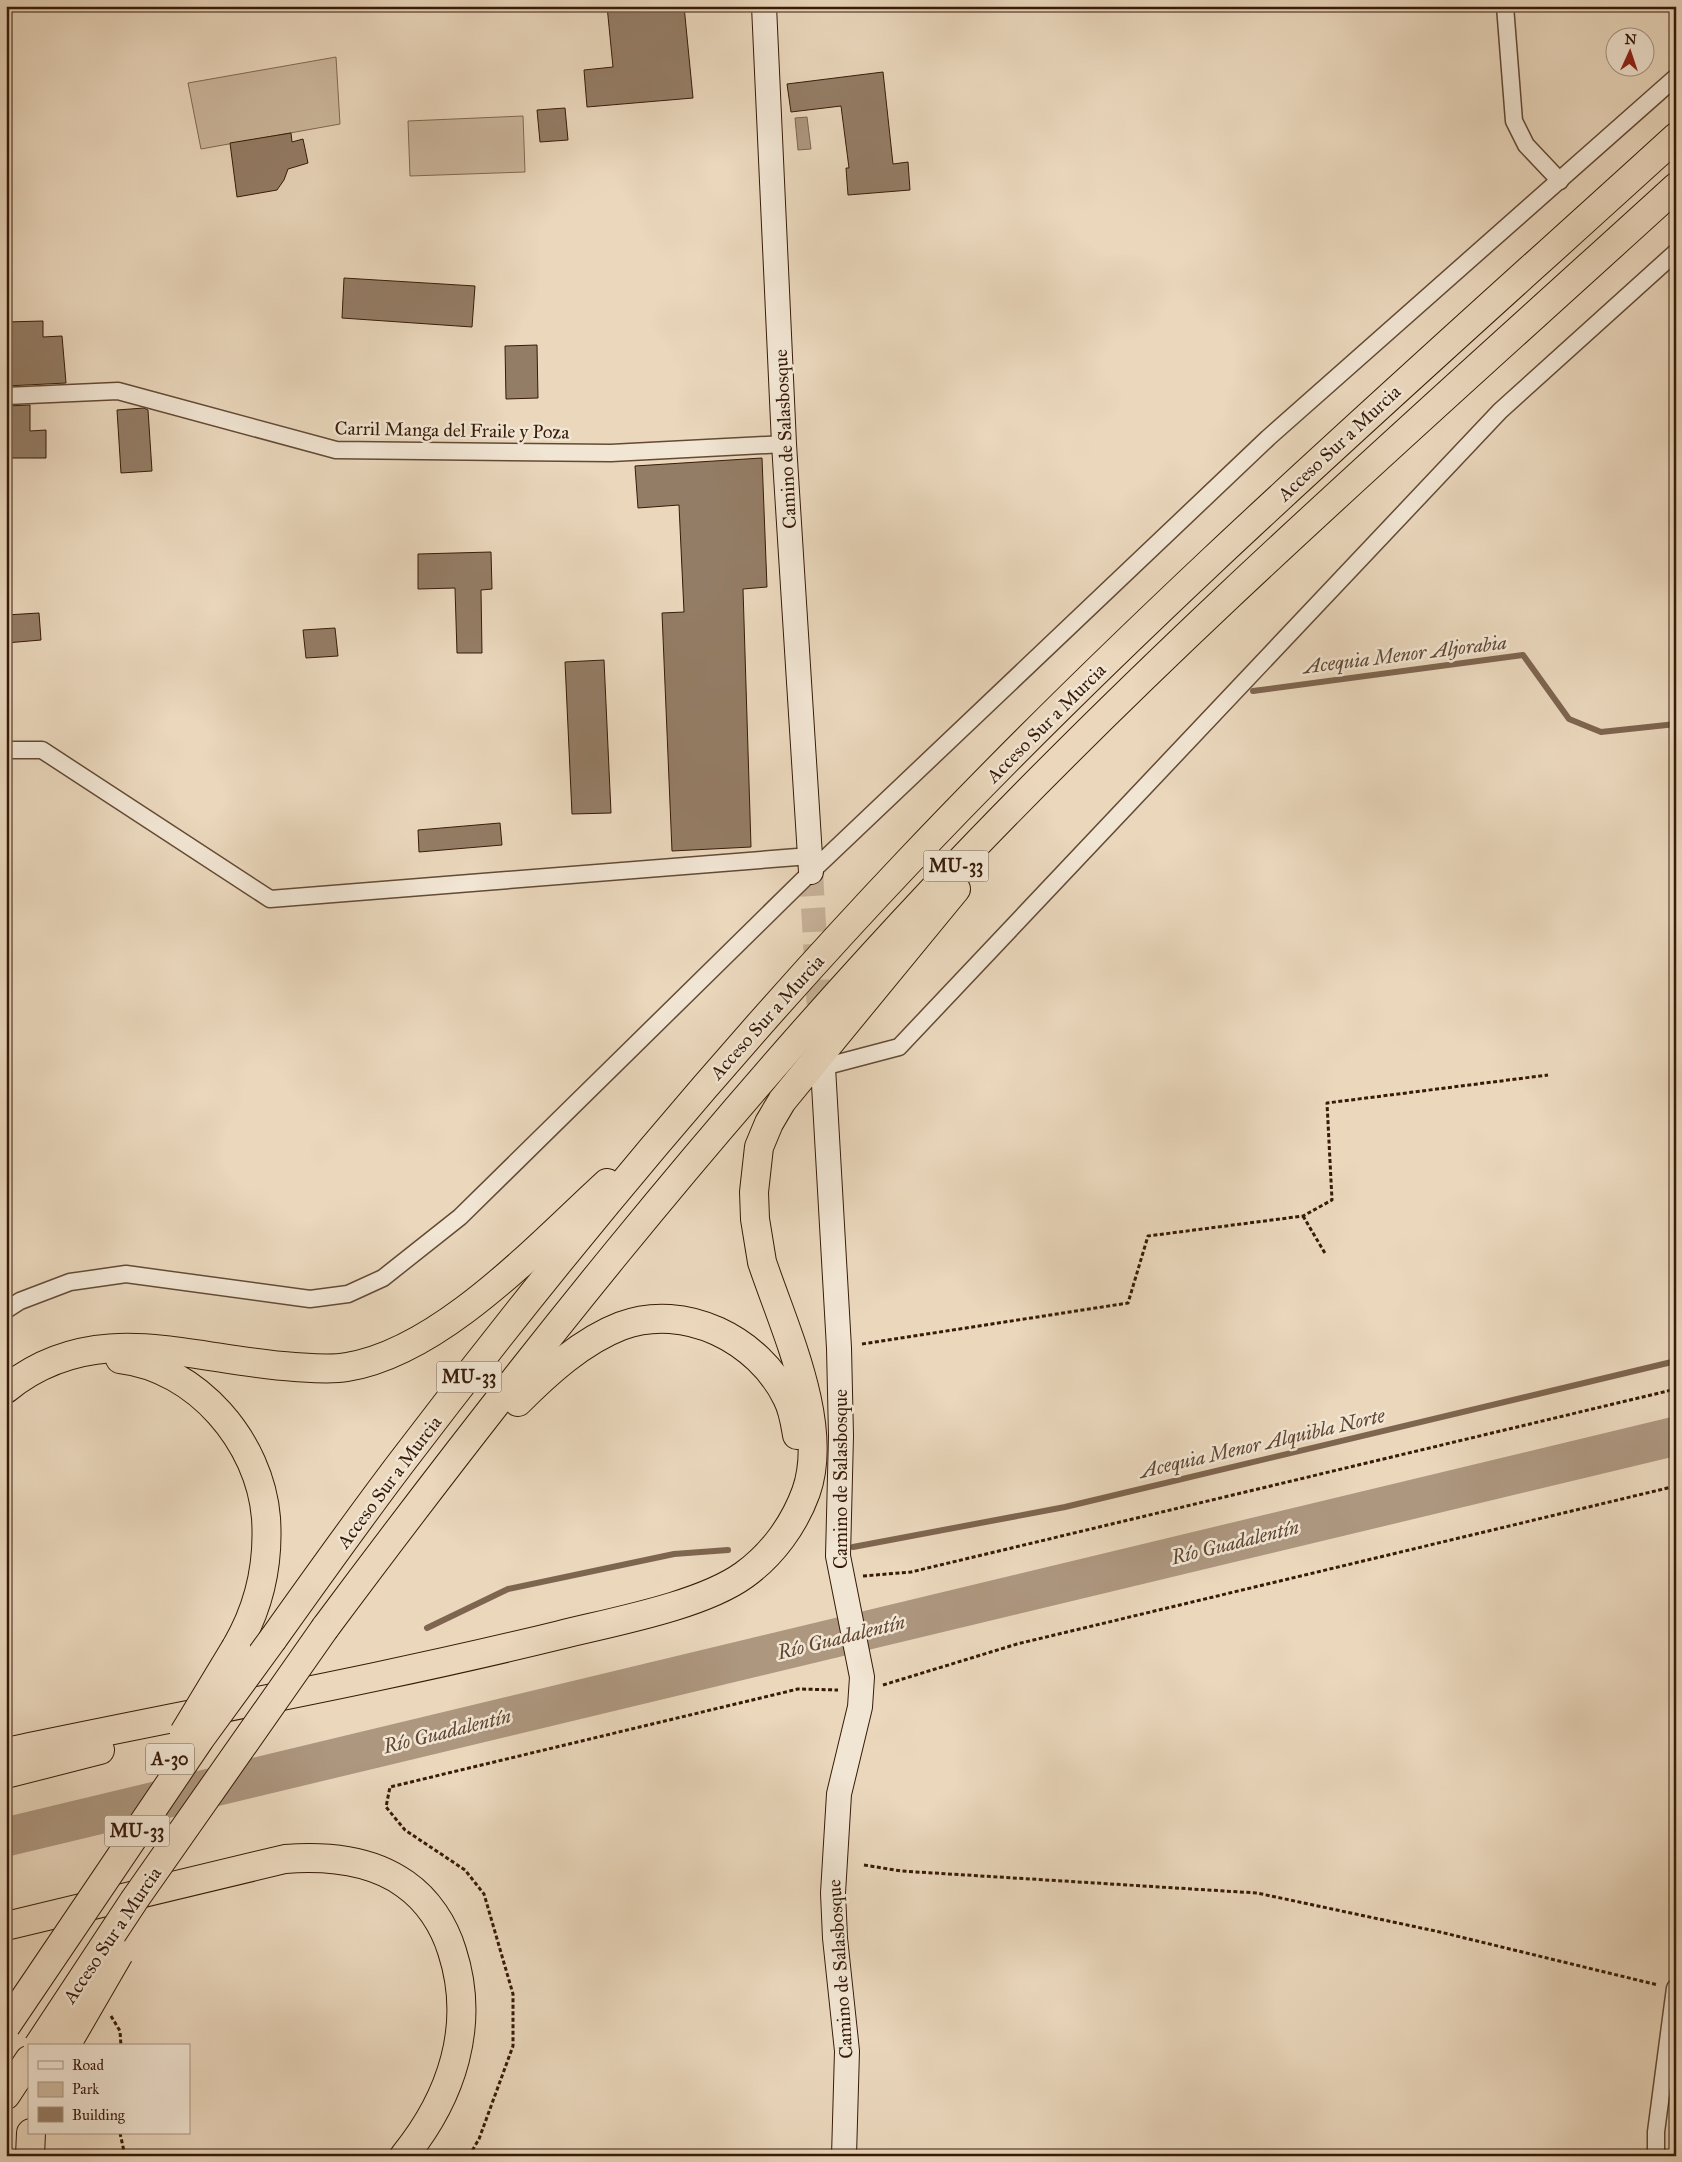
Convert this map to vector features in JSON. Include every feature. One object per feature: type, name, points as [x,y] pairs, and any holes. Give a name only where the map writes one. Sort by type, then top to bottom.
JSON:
[{"type":"highway","name":"Acceso Sur a Murcia","points":[[6,2026],[200,1739],[401,1464],[674,1121],[901,869],[1058,710],[1307,472],[1676,137]]},
{"type":"highway","name":"Acceso Sur a Murcia","points":[[39,2044],[234,1756],[391,1539],[630,1236],[782,1056],[928,894],[1192,630],[1331,500],[1676,187]]},
{"type":"highway","points":[[6,1752],[394,1673],[543,1639],[674,1605],[716,1590],[744,1575],[784,1537],[806,1492],[812,1469],[813,1443],[806,1394],[762,1262],[754,1192],[759,1147],[782,1101],[1080,740]]},
{"type":"highway","points":[[6,1389],[35,1369],[56,1360],[104,1348],[143,1346],[278,1366],[318,1369],[347,1367],[384,1356],[425,1337],[447,1324],[504,1276],[674,1121]]},
{"type":"highway","points":[[391,1539],[546,1374],[599,1337],[622,1326],[664,1320],[688,1322],[711,1328],[732,1339],[752,1351],[765,1364],[782,1388],[788,1400],[794,1422],[800,1462],[794,1499],[784,1537]]},
{"type":"highway","name":"A-30","points":[[56,1360],[82,1357],[115,1358],[149,1365],[173,1374],[192,1386],[209,1403],[237,1438],[259,1486],[266,1517],[266,1547],[258,1600],[246,1629],[178,1744],[107,1874]]},
{"type":"highway","points":[[6,1774],[394,1673]]},
{"type":"highway","points":[[67,2044],[234,1756]]},
{"type":"highway","points":[[6,1926],[285,1859],[314,1857],[341,1859],[385,1873],[406,1884],[424,1901],[447,1935],[461,1983],[463,2007],[456,2057],[446,2085],[418,2139],[404,2156]]},
{"type":"highway","points":[[6,2095],[28,2062]]},
{"type":"highway","points":[[30,2156],[31,2134]]},
{"type":"street","name":"Camino de Salasbosque","points":[[764,6],[784,444],[811,864]]},
{"type":"street","points":[[1505,6],[1514,121],[1526,145],[1560,181]]},
{"type":"street","points":[[6,1310],[20,1301],[70,1282],[126,1274],[310,1299],[348,1294],[382,1278],[460,1217],[811,864],[1268,438],[1676,77]]},
{"type":"street","points":[[822,1068],[899,1047],[1500,411],[1676,252]]},
{"type":"street","name":"Carril Manga del Fraile y Poza","points":[[6,396],[118,391],[336,450],[611,453],[784,444]]},
{"type":"street","points":[[6,750],[42,750],[270,899],[811,864]]},
{"type":"street","name":"Camino de Salasbosque","points":[[822,1068],[839,1348],[841,1436],[837,1540],[842,1580],[862,1684],[839,1794],[833,1893],[835,1938],[846,2051],[844,2156]]},
{"type":"street","points":[[1656,2156],[1656,2132],[1675,1988]]},
{"type":"path","points":[[839,1348],[1128,1303],[1148,1236],[1303,1216],[1332,1200],[1327,1103],[1548,1075]]},
{"type":"path","points":[[1303,1216],[1326,1255]]},
{"type":"path","points":[[842,1580],[911,1572],[1676,1389]]},
{"type":"path","points":[[469,2156],[479,2140],[513,2046],[513,1994],[484,1894],[465,1870],[405,1830],[386,1807],[390,1787],[798,1689],[862,1684],[1018,1644],[1676,1486]]},
{"type":"path","points":[[864,1865],[901,1871],[1257,1893],[1440,1932],[1675,1988]]},
{"type":"path","points":[[120,2134],[125,2156]]},
{"type":"green space","points":[[336,57],[340,124],[201,149],[188,83]]},
{"type":"green space","points":[[523,116],[525,172],[410,176],[408,121]]},
{"type":"shaded area","points":[[807,117],[811,149],[798,150],[795,118]]},
{"type":"building","points":[[607,6],[684,6],[693,98],[587,107],[584,70],[613,67]]},
{"type":"building","points":[[883,72],[893,164],[908,162],[910,190],[848,195],[846,168],[849,168],[841,106],[791,112],[787,84]]},
{"type":"building","points":[[565,108],[568,140],[540,142],[537,110]]},
{"type":"building","points":[[291,133],[292,142],[303,139],[308,163],[288,169],[284,180],[277,190],[237,197],[230,143]]},
{"type":"building","points":[[344,278],[475,286],[472,327],[342,318]]},
{"type":"building","points":[[43,321],[43,337],[62,336],[66,383],[6,386],[6,322]]},
{"type":"building","points":[[537,345],[538,398],[506,399],[505,346]]},
{"type":"building","points":[[30,405],[30,431],[46,430],[46,458],[6,458],[6,406]]},
{"type":"building","points":[[144,408],[148,410],[152,471],[121,473],[117,410]]},
{"type":"building","points":[[762,458],[767,587],[743,589],[751,847],[672,851],[662,613],[684,612],[679,505],[638,508],[635,466]]},
{"type":"building","points":[[491,552],[492,589],[481,590],[482,653],[457,653],[455,588],[418,589],[418,554]]},
{"type":"building","points":[[39,613],[41,640],[6,643],[6,615]]},
{"type":"building","points":[[335,628],[338,656],[306,658],[303,630]]},
{"type":"building","points":[[604,660],[611,813],[572,814],[565,662]]},
{"type":"building","points":[[500,823],[502,845],[419,852],[418,830]]},
{"type":"waterway","name":"Acequia Menor Aljorabia","points":[[1253,691],[1523,655],[1569,719],[1601,732],[1676,724]]},
{"type":"waterway","name":"Acequia Menor Alquibla Norte","points":[[853,1547],[1065,1507],[1676,1361]]},
{"type":"waterway","name":"Río Guadalentín","points":[[6,1837],[1676,1436]]},
{"type":"waterway","name":"Acequia Menor Alquibla Norte","points":[[427,1628],[508,1589],[674,1554],[728,1550]]},
{"type":"tunnel","points":[[811,872],[820,1028]]}]
